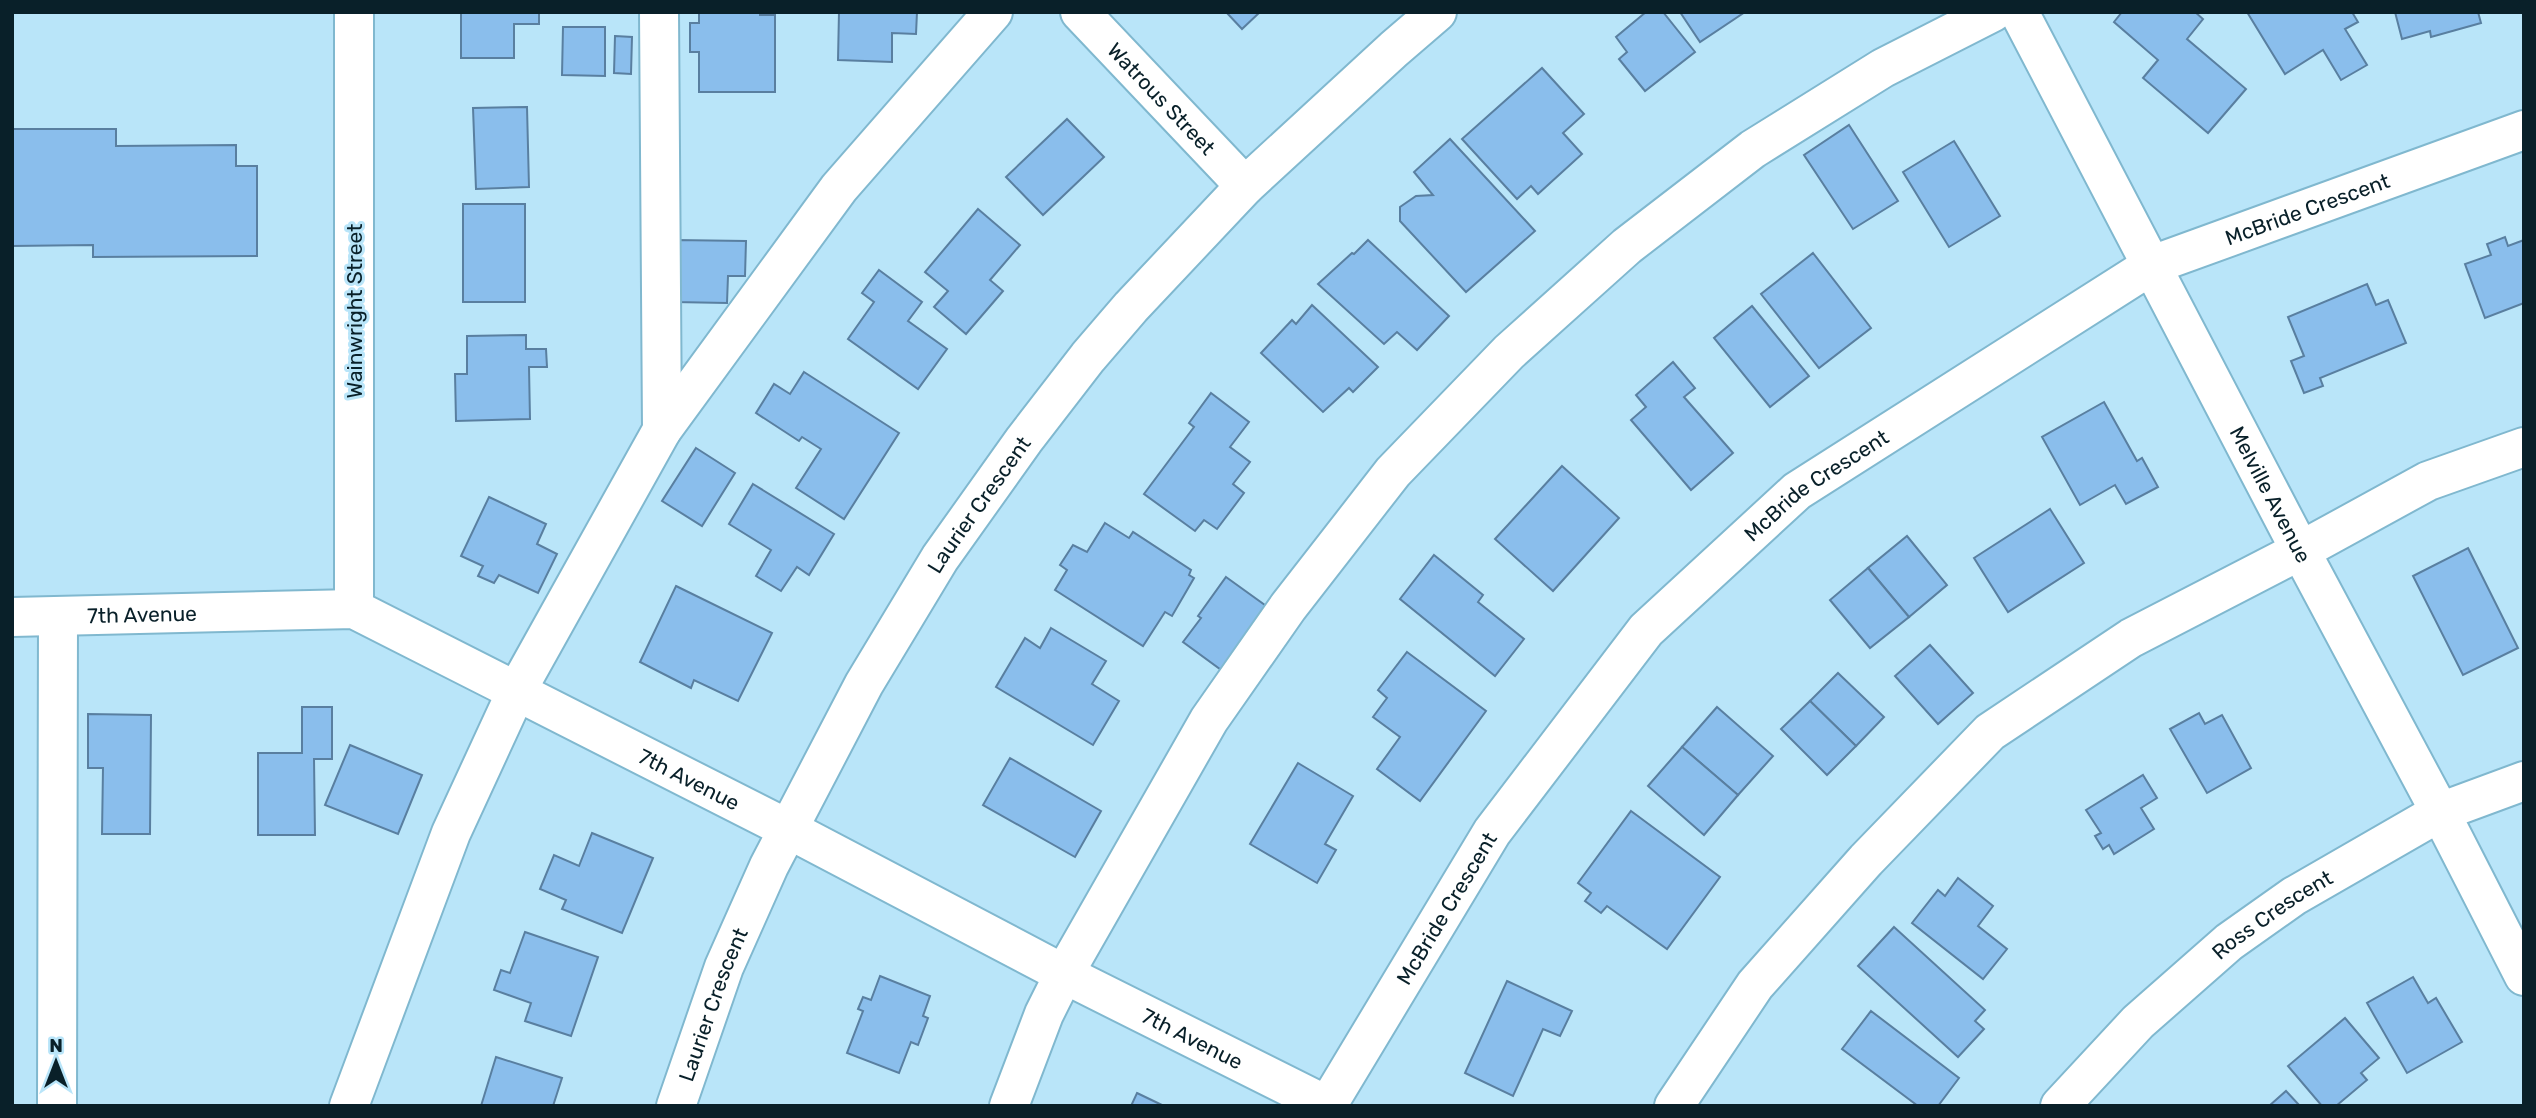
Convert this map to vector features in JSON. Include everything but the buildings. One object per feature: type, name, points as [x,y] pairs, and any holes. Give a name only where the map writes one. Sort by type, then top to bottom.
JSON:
[{"type":"street","name":"Wainwright Street","points":[[354,12],[354,610]]},
{"type":"street","points":[[659,12],[662,430]]},
{"type":"street","points":[[349,1106],[451,834],[517,690],[662,430],[839,188],[993,12]]},
{"type":"street","name":"Watrous Street","points":[[1080,12],[1245,186]]},
{"type":"street","name":"Laurier Crescent","points":[[676,1106],[724,967],[788,829],[864,684],[940,558],[1088,357],[1131,307],[1245,186],[1437,12]]},
{"type":"street","points":[[1009,1106],[1044,1014],[1064,974],[1209,720],[1288,607],[1393,472],[1509,352],[1627,246],[1753,149],[1883,68],[1993,12]]},
{"type":"street","name":"Melville Avenue","points":[[2019,12],[2524,976]]},
{"type":"street","name":"McBride Crescent","points":[[1327,1105],[1492,832],[1646,630],[1797,491],[2152,265],[2524,130]]},
{"type":"street","points":[[1674,1106],[1755,985],[1866,860],[1990,732],[2131,638],[2428,481],[2524,447]]},
{"type":"street","name":"7th Avenue","points":[[12,617],[354,610],[517,690],[1064,974],[1327,1105]]},
{"type":"street","points":[[57,1106],[58,617]]},
{"type":"street","name":"Ross Crescent","points":[[2060,1106],[2137,1022],[2229,942],[2294,896],[2440,812],[2524,781]]}]
